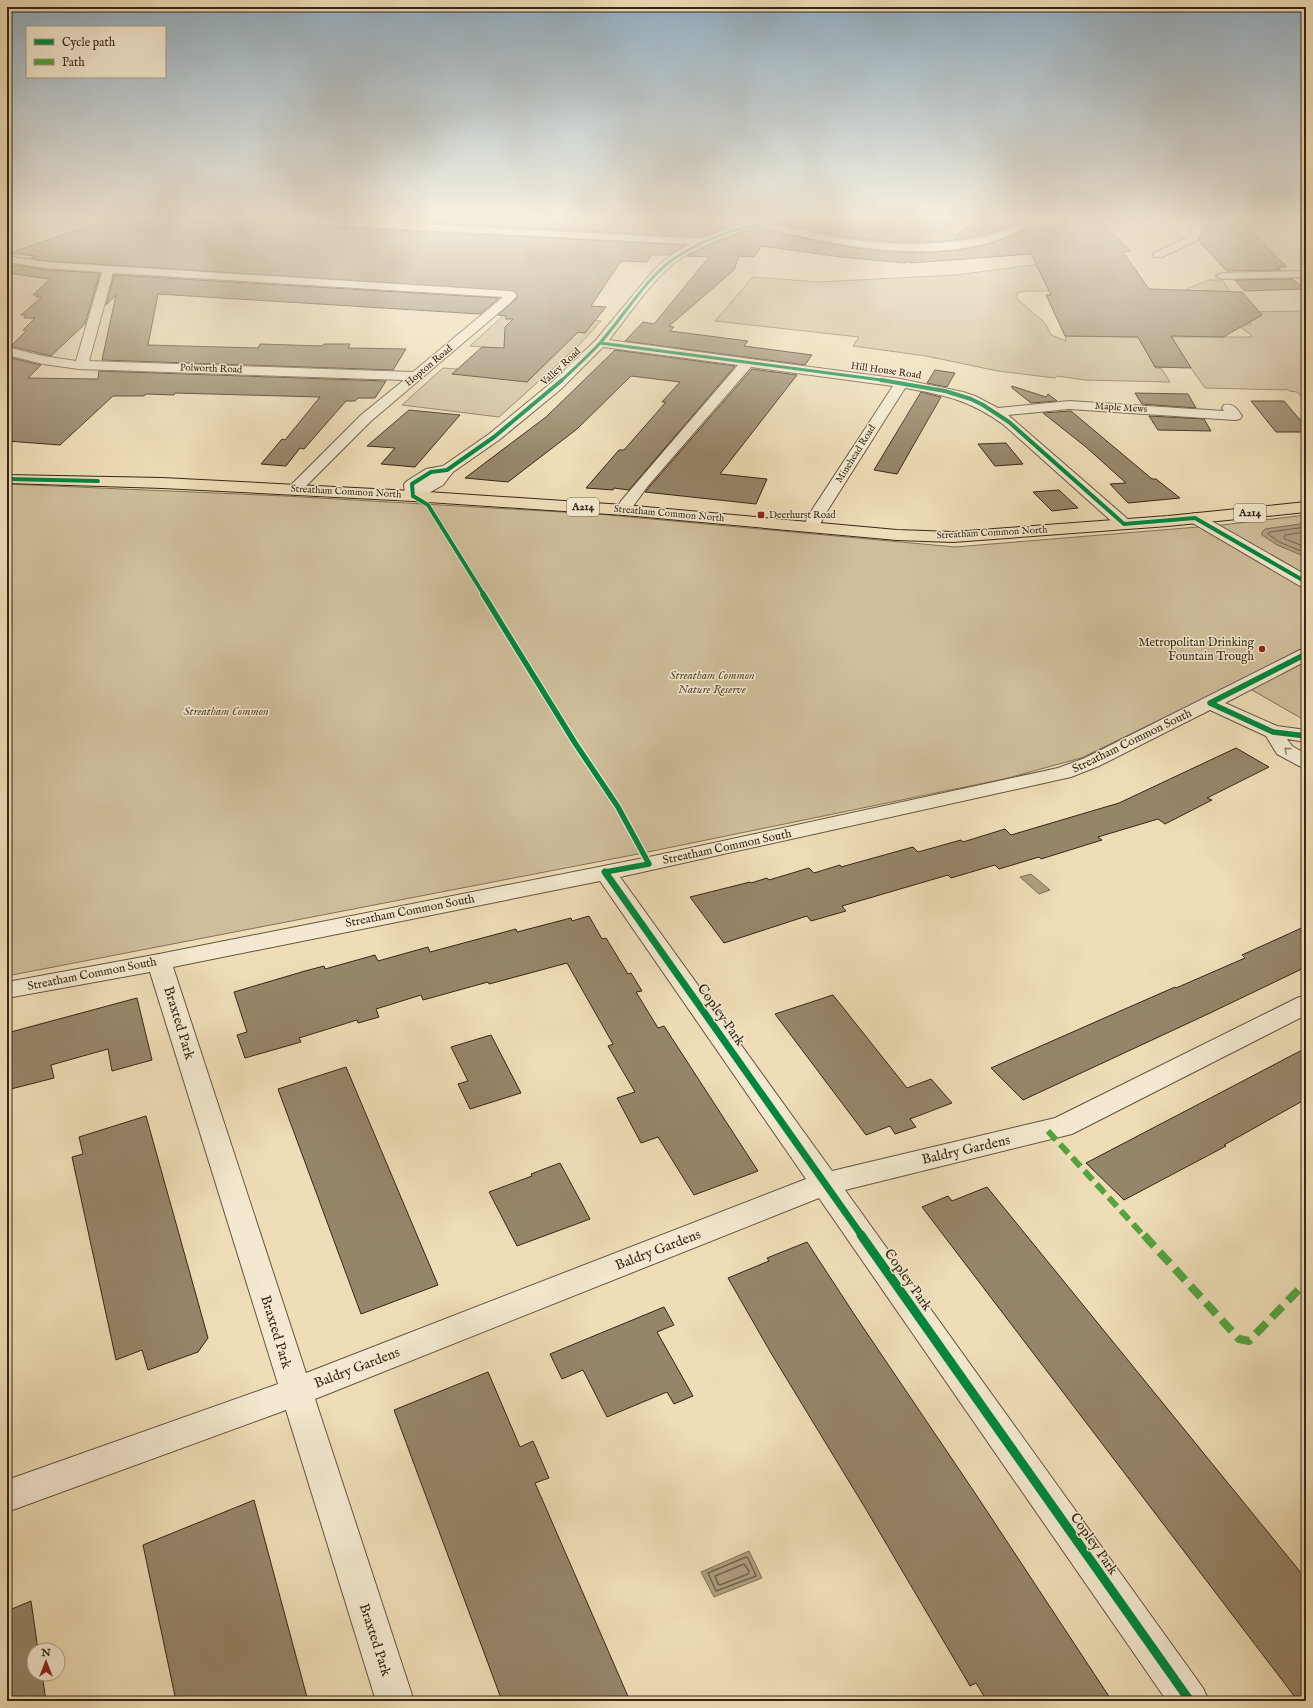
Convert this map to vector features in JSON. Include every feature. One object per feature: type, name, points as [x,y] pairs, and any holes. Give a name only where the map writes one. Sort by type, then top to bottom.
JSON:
[{"type":"main road","name":"Streatham Common North","points":[[7,479],[295,489],[413,496],[624,510],[898,535],[953,537],[1195,518],[1306,507]]},
{"type":"street","points":[[79,365],[82,362],[101,297]]},
{"type":"street","name":"Hopton Road","points":[[295,489],[366,418],[510,297]]},
{"type":"street","name":"Valley Road","points":[[413,496],[434,485],[446,474],[447,470],[494,437],[556,386],[600,343],[638,297]]},
{"type":"street","name":"Hill House Road","points":[[600,343],[901,383],[942,390],[969,397],[996,412],[1124,524]]},
{"type":"street","name":"Polworth Road","points":[[7,351],[42,361],[79,365],[417,376]]},
{"type":"street","points":[[624,510],[626,504],[642,484],[747,363]]},
{"type":"street","name":"Minehead Road","points":[[812,526],[816,516],[901,383]]},
{"type":"street","name":"Maple Mews","points":[[996,412],[1069,405],[1235,416],[1229,408]]},
{"type":"street","points":[[1195,518],[1306,582]]},
{"type":"street","name":"Streatham Common South","points":[[7,990],[159,962],[605,872],[1064,773],[1092,762],[1306,654]]},
{"type":"street","points":[[1210,703],[1273,732],[1306,736]]},
{"type":"street","points":[[1273,732],[1284,750],[1306,762]]},
{"type":"street","name":"Copley Park","points":[[605,872],[1190,1701]]},
{"type":"street","name":"Braxted Park","points":[[159,962],[295,1392],[395,1701]]},
{"type":"street","name":"Baldry Gardens","points":[[7,1496],[295,1392],[825,1184],[1062,1127],[1306,1004]]},
{"type":"green space","points":[[736,297],[1017,297],[1017,299],[1045,323],[1051,335],[1066,341],[1065,336],[1138,337],[1156,368],[1161,368],[1170,382],[1085,380],[998,371],[926,356],[853,346],[859,337],[715,321]]},
{"type":"green space","points":[[1193,297],[1234,297],[1245,312],[1306,311],[1306,402],[1297,392],[1289,391],[1287,389],[1205,388],[1171,337],[1252,337],[1249,333],[1237,325],[1251,324]]},
{"type":"green space","points":[[506,313],[601,321],[577,347],[499,417],[402,405],[443,368],[471,370],[493,348],[470,346]]},
{"type":"green space","name":"Streatham Common","points":[[7,484],[285,496],[597,514],[955,547],[1222,525],[1306,515],[1306,721],[1238,682],[1081,758],[1004,779],[643,853],[7,976]]},
{"type":"water","points":[[1306,523],[1306,557],[1277,545],[1262,535],[1262,532],[1265,529]]},
{"type":"water","points":[[1031,874],[1050,890],[1039,894],[1020,877]]},
{"type":"water","points":[[749,1551],[762,1578],[714,1597],[701,1572]]},
{"type":"building","points":[[36,297],[93,297],[85,324],[51,356],[11,346],[27,330],[23,330],[35,318],[24,318],[26,315],[21,315],[42,297]]},
{"type":"building","points":[[108,297],[114,297],[106,305]]},
{"type":"building","points":[[116,297],[157,297],[148,345],[258,348],[260,344],[322,346],[324,344],[350,344],[348,348],[406,349],[393,370],[102,360]]},
{"type":"building","points":[[202,297],[499,298],[480,314]]},
{"type":"building","points":[[518,297],[597,297],[591,306],[606,307],[585,333],[578,332],[527,382],[452,374],[482,347],[504,348],[505,327],[513,319],[506,319],[506,316],[498,315]]},
{"type":"building","points":[[676,297],[703,297],[669,326],[674,327],[670,331],[748,341],[744,346],[812,355],[805,365],[625,341],[643,322],[654,324]]},
{"type":"building","points":[[1047,297],[1246,297],[1262,315],[1223,337],[1171,336],[1191,368],[1155,367],[1138,337],[1065,336]]},
{"type":"building","points":[[615,350],[735,366],[629,490],[614,488],[613,490],[586,488],[619,450],[624,450],[666,402],[662,402],[680,382],[631,376],[577,429],[508,482],[465,478],[546,417]]},
{"type":"building","points":[[7,357],[41,365],[28,378],[98,379],[99,371],[386,381],[375,398],[358,398],[355,401],[346,401],[304,449],[300,448],[286,466],[261,464],[282,439],[285,440],[320,397],[175,393],[174,395],[146,394],[144,396],[113,396],[60,445],[7,441]]},
{"type":"building","points":[[752,369],[797,375],[720,474],[767,479],[756,504],[645,492]]},
{"type":"building","points":[[935,370],[955,373],[947,387],[927,383]]},
{"type":"building","points":[[1012,386],[1046,397],[1048,394],[1057,401],[1031,403],[1012,388]]},
{"type":"building","points":[[921,392],[941,397],[897,474],[874,470]]},
{"type":"building","points":[[1135,393],[1188,394],[1196,408],[1142,404]]},
{"type":"building","points":[[1251,401],[1284,401],[1306,427],[1306,432],[1276,432]]},
{"type":"building","points":[[409,410],[460,415],[415,467],[381,464],[395,448],[367,446]]},
{"type":"building","points":[[1071,411],[1152,479],[1156,479],[1180,498],[1128,503],[1110,484],[1126,483],[1086,447],[1043,413]]},
{"type":"building","points":[[1149,416],[1204,419],[1211,431],[1158,430]]},
{"type":"building","points":[[1006,443],[1023,464],[995,466],[978,444]]},
{"type":"building","points":[[1059,490],[1078,508],[1052,511],[1033,492]]},
{"type":"building","points":[[1236,748],[1269,767],[1207,798],[1212,800],[1165,824],[1158,819],[1098,837],[1102,840],[1041,859],[1039,857],[999,869],[995,865],[951,878],[948,875],[842,906],[846,911],[811,921],[807,916],[724,943],[690,897],[767,878],[769,880],[809,868],[814,873],[840,865],[841,867],[913,847],[918,852],[961,840],[963,842],[1005,829],[1011,835],[1119,803]]},
{"type":"building","points":[[589,916],[602,939],[606,938],[628,974],[631,973],[642,991],[636,992],[658,1028],[664,1026],[758,1171],[694,1195],[658,1137],[641,1143],[617,1098],[635,1092],[608,1046],[613,1044],[567,963],[489,984],[488,982],[423,1000],[421,995],[376,1009],[379,1017],[358,1023],[357,1020],[299,1038],[301,1042],[245,1058],[237,1035],[247,1032],[234,992],[324,966],[325,969],[375,955],[378,961],[428,947],[430,952],[516,929],[517,932],[571,918],[572,921]]},
{"type":"building","points":[[1306,926],[1306,967],[1023,1100],[991,1068],[1175,987],[1176,988],[1245,958],[1242,955]]},
{"type":"building","points":[[833,995],[907,1088],[931,1079],[952,1103],[910,1119],[916,1127],[895,1134],[890,1126],[866,1135],[775,1014]]},
{"type":"building","points":[[137,998],[152,1060],[112,1071],[108,1049],[51,1065],[54,1078],[7,1090],[7,1033]]},
{"type":"building","points":[[491,1035],[521,1093],[470,1109],[458,1084],[468,1081],[451,1047]]},
{"type":"building","points":[[1306,1048],[1306,1099],[1224,1145],[1226,1146],[1124,1200],[1086,1163]]},
{"type":"building","points":[[346,1067],[438,1285],[361,1314],[278,1089]]},
{"type":"building","points":[[146,1116],[208,1338],[198,1352],[148,1370],[142,1350],[116,1360],[72,1157],[83,1154],[79,1137]]},
{"type":"building","points":[[560,1163],[590,1219],[517,1246],[489,1192],[532,1176],[531,1174]]},
{"type":"building","points":[[987,1187],[1306,1579],[1306,1701],[1298,1701],[922,1207],[948,1196],[952,1201]]},
{"type":"building","points":[[807,1242],[1112,1701],[987,1701],[976,1683],[970,1686],[867,1511],[771,1353],[728,1278],[769,1261],[767,1258]]},
{"type":"building","points":[[664,1307],[674,1325],[657,1332],[693,1396],[674,1404],[667,1392],[607,1417],[583,1370],[562,1379],[550,1354]]},
{"type":"building","points":[[488,1372],[520,1447],[533,1441],[549,1478],[535,1483],[630,1701],[502,1701],[394,1410]]},
{"type":"building","points":[[254,1500],[308,1701],[176,1701],[143,1545]]},
{"type":"building","points":[[31,1601],[37,1642],[26,1642],[26,1682],[43,1682],[46,1701],[7,1701],[7,1611]]},
{"type":"marked path","points":[[1048,1131],[1239,1339],[1249,1341],[1306,1282]]},
{"type":"cycle path","points":[[413,496],[412,484],[431,472],[447,470],[494,437],[556,386],[600,343],[638,297]]},
{"type":"cycle path","points":[[600,343],[901,383],[945,391],[971,399],[996,412],[1009,422],[1124,524],[1195,518],[1306,582]]},
{"type":"cycle path","points":[[7,479],[98,481]]},
{"type":"cycle path","points":[[413,496],[428,505],[575,743],[618,807],[649,864],[605,872],[1190,1701]]},
{"type":"cycle path","points":[[1210,703],[1306,654]]},
{"type":"cycle path","points":[[1210,703],[1273,732],[1306,736]]},
{"type":"place","name":"Deerhurst Road","points":[[761,515]]},
{"type":"place","name":"Metropolitan Drinking Fountain Trough","points":[[1262,649]]},
{"type":"park label","name":"Streatham Common Nature Reserve","points":[[712,682]]}]
